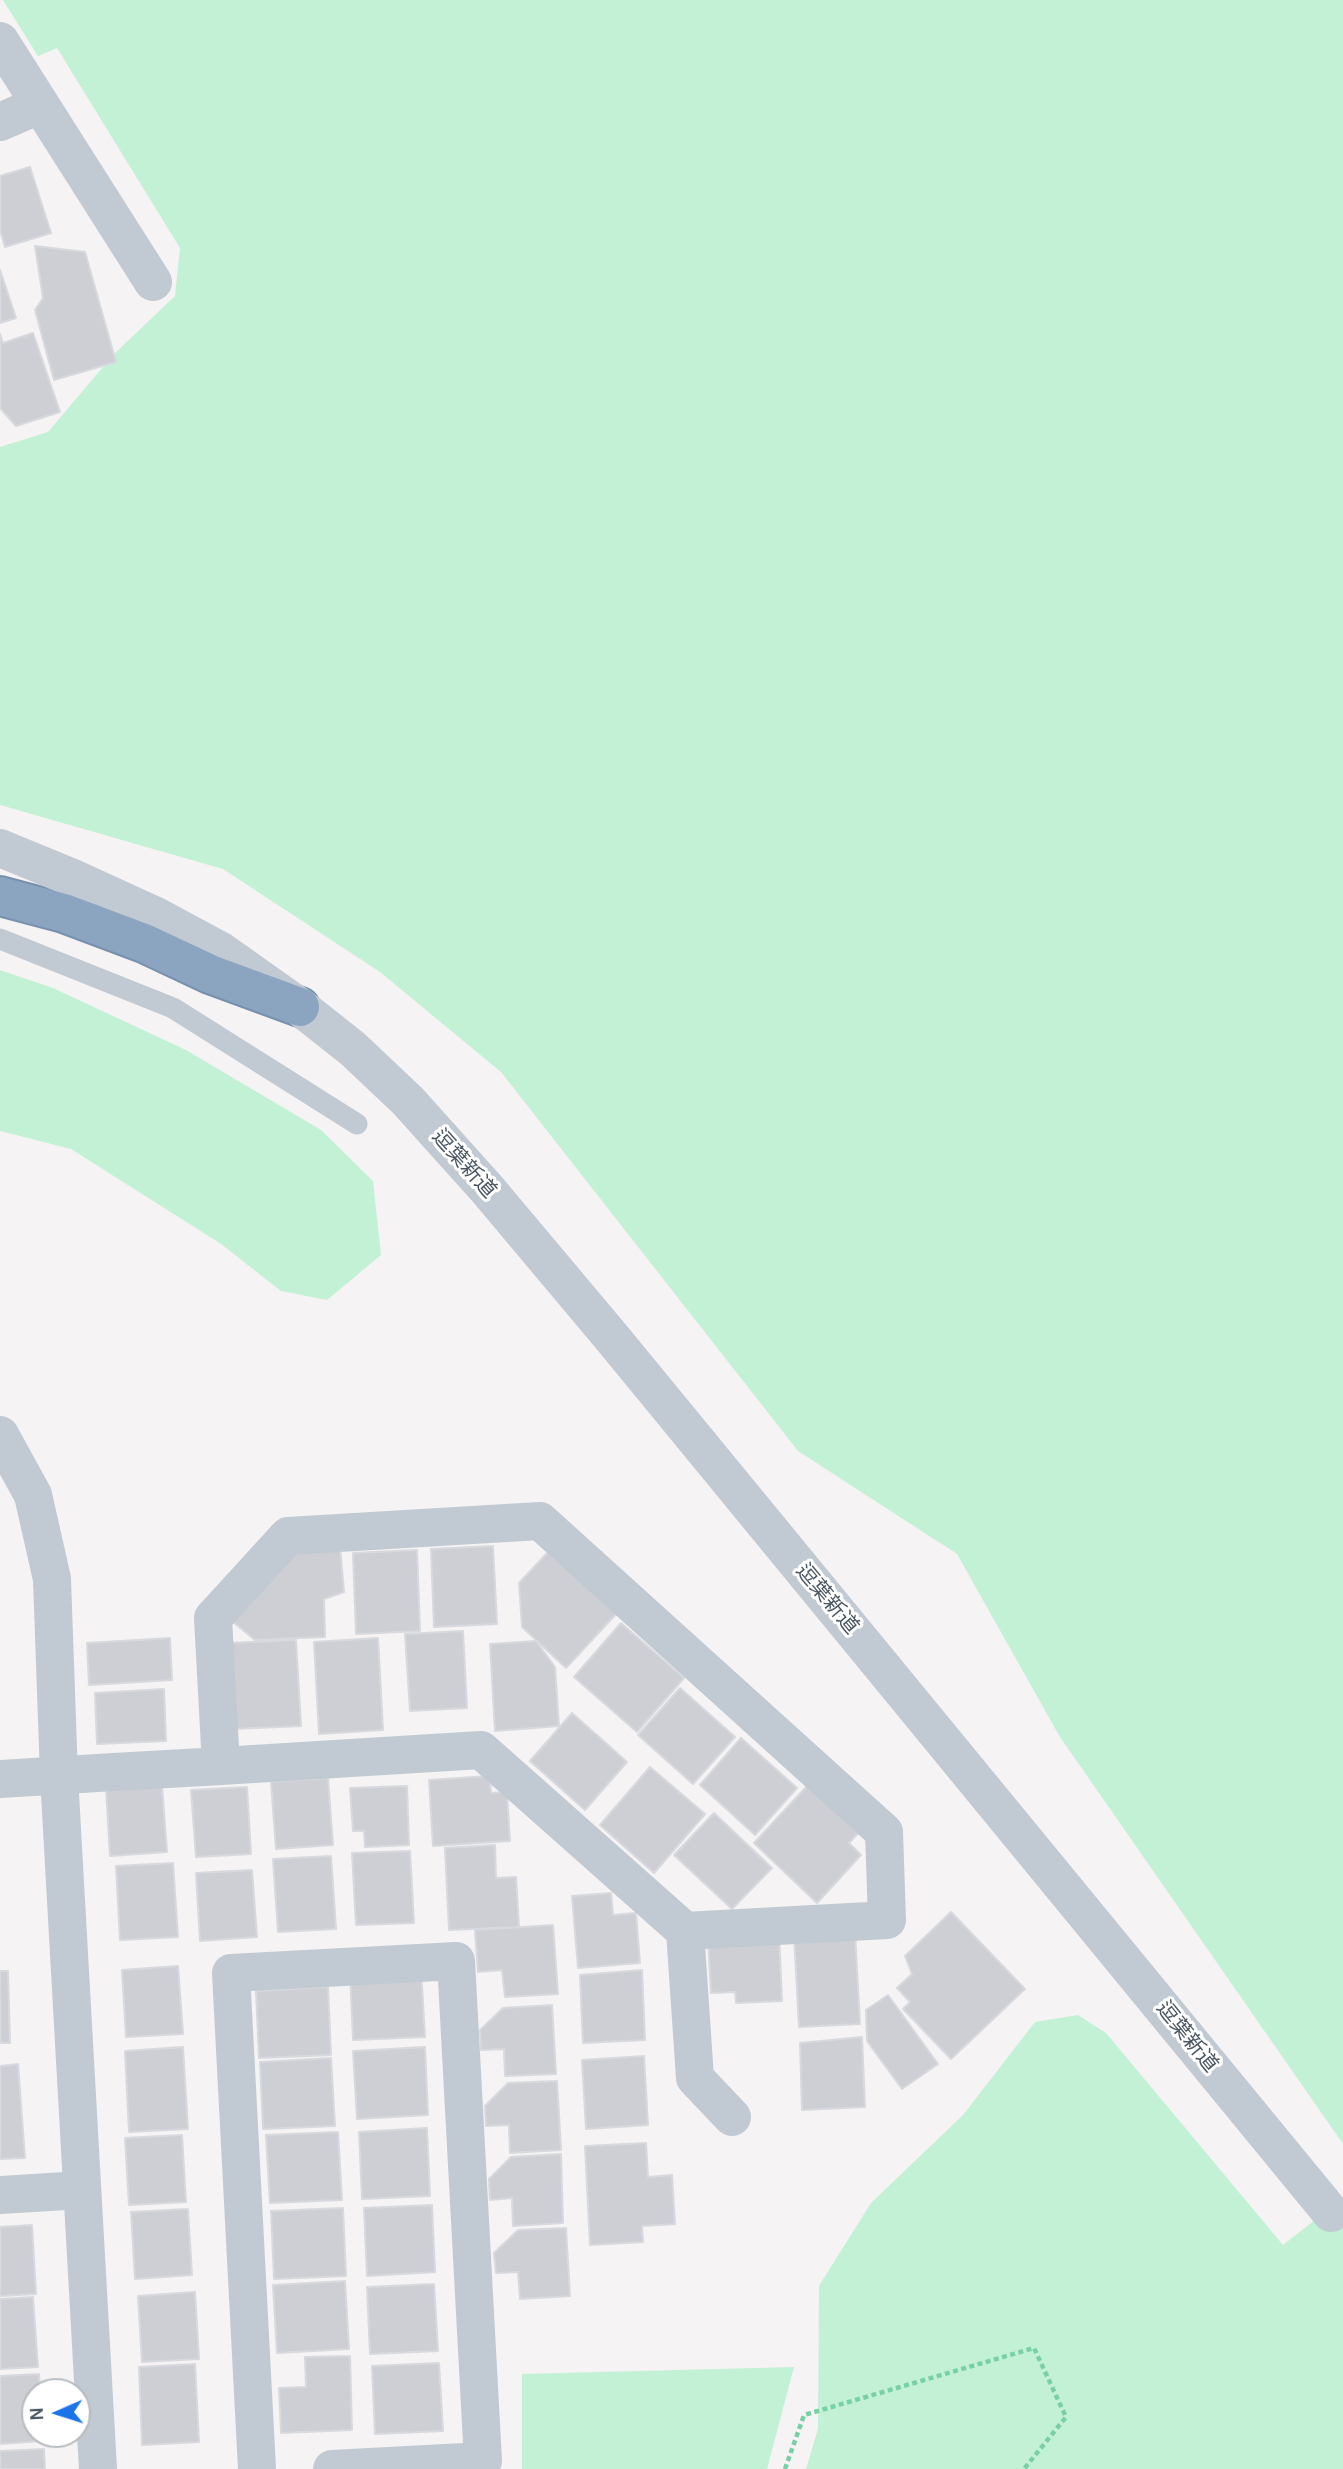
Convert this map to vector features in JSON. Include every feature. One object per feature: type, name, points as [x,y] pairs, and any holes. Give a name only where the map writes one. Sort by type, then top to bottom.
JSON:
[{"type":"highway","points":[[0,896],[64,913],[144,943],[210,974],[300,1007]]},
{"type":"street","points":[[0,41],[153,282]]},
{"type":"street","points":[[0,122],[39,106]]},
{"type":"street","name":"逗葉新道","points":[[0,848],[73,877],[156,916],[221,951],[300,1007],[353,1049],[408,1101],[487,1189],[1331,2213]]},
{"type":"street","name":"逗葉新道","points":[[0,873],[152,931],[300,1007]]},
{"type":"street","points":[[0,1435],[33,1494],[52,1579],[59,1776],[98,2469]]},
{"type":"street","points":[[220,1766],[214,1618],[288,1536],[540,1521],[884,1832],[887,1920],[685,1931]]},
{"type":"street","points":[[0,1779],[481,1750],[685,1931],[695,2078],[732,2117]]},
{"type":"street","points":[[257,2469],[231,1973],[456,1961],[482,2462],[332,2469]]},
{"type":"street","points":[[0,2195],[82,2190]]},
{"type":"lane","points":[[0,939],[173,1008],[357,1124]]},
{"type":"path","points":[[785,2469],[804,2415],[1034,2348],[1066,2417],[1024,2469]]},
{"type":"green space","points":[[3,0],[1343,0],[1343,2144],[1060,1737],[957,1554],[798,1451],[501,1072],[380,972],[223,869],[0,805],[0,447],[48,432],[114,354],[175,296],[180,248],[57,48],[38,56]]},
{"type":"green space","points":[[0,970],[53,988],[186,1050],[321,1130],[373,1181],[381,1255],[327,1300],[281,1291],[221,1244],[71,1149],[0,1131]]},
{"type":"green space","points":[[1078,2015],[1106,2033],[1283,2245],[1343,2198],[1343,2469],[806,2469],[818,2429],[819,2286],[871,2203],[963,2115],[1035,2022]]},
{"type":"green space","points":[[794,2367],[767,2469],[522,2469],[522,2374]]},
{"type":"building","points":[[30,167],[51,233],[5,247],[0,230],[0,176]]},
{"type":"building","points":[[35,246],[85,252],[116,362],[54,380],[35,310],[43,298]]},
{"type":"building","points":[[0,270],[16,318],[0,323]]},
{"type":"building","points":[[33,333],[60,412],[16,426],[0,408],[0,334],[3,343]]},
{"type":"building","points":[[339,1535],[344,1592],[324,1599],[325,1637],[255,1640],[228,1618],[296,1538]]},
{"type":"building","points":[[493,1546],[497,1624],[434,1627],[431,1549]]},
{"type":"building","points":[[417,1550],[420,1631],[356,1634],[353,1553]]},
{"type":"building","points":[[550,1550],[617,1613],[566,1668],[522,1627],[519,1583]]},
{"type":"building","points":[[621,1623],[684,1678],[637,1732],[574,1677]]},
{"type":"building","points":[[463,1631],[467,1708],[410,1711],[405,1634]]},
{"type":"building","points":[[170,1638],[172,1680],[89,1685],[87,1643]]},
{"type":"building","points":[[378,1638],[383,1730],[319,1734],[314,1642]]},
{"type":"building","points":[[296,1640],[301,1726],[232,1729],[228,1643]]},
{"type":"building","points":[[536,1641],[555,1667],[559,1726],[495,1731],[490,1644]]},
{"type":"building","points":[[680,1688],[735,1737],[693,1784],[638,1735]]},
{"type":"building","points":[[164,1689],[166,1741],[97,1744],[95,1693]]},
{"type":"building","points":[[572,1713],[627,1762],[585,1810],[530,1761]]},
{"type":"building","points":[[741,1738],[797,1788],[755,1835],[700,1785]]},
{"type":"building","points":[[650,1767],[705,1814],[654,1873],[600,1825]]},
{"type":"building","points":[[490,1776],[491,1793],[507,1792],[510,1841],[433,1846],[429,1780]]},
{"type":"building","points":[[328,1778],[333,1845],[276,1849],[271,1782]]},
{"type":"building","points":[[808,1785],[858,1833],[849,1843],[861,1855],[817,1903],[754,1843]]},
{"type":"building","points":[[162,1786],[167,1852],[110,1856],[106,1789]]},
{"type":"building","points":[[407,1786],[409,1845],[365,1847],[364,1831],[353,1831],[350,1788]]},
{"type":"building","points":[[247,1787],[251,1854],[196,1857],[191,1790]]},
{"type":"building","points":[[714,1813],[772,1868],[732,1909],[674,1855]]},
{"type":"building","points":[[495,1845],[496,1878],[516,1877],[519,1927],[449,1930],[445,1848]]},
{"type":"building","points":[[410,1851],[414,1923],[356,1925],[352,1853]]},
{"type":"building","points":[[331,1856],[336,1929],[278,1932],[273,1859]]},
{"type":"building","points":[[173,1863],[178,1937],[120,1940],[116,1866]]},
{"type":"building","points":[[252,1870],[257,1937],[200,1941],[196,1873]]},
{"type":"building","points":[[611,1893],[613,1915],[636,1913],[640,1963],[578,1968],[572,1896]]},
{"type":"building","points":[[951,1912],[1025,1989],[951,2059],[903,2009],[910,2002],[897,1988],[912,1974],[905,1956]]},
{"type":"building","points":[[553,1925],[558,1994],[505,1997],[502,1970],[478,1972],[475,1930]]},
{"type":"building","points":[[855,1932],[860,2024],[799,2027],[794,1935]]},
{"type":"building","points":[[779,1934],[782,2001],[736,2003],[735,1992],[711,1993],[708,1937]]},
{"type":"building","points":[[178,1966],[183,2034],[126,2037],[122,1970]]},
{"type":"building","points":[[421,1969],[425,2037],[353,2040],[350,1972]]},
{"type":"building","points":[[642,1970],[645,2040],[583,2043],[580,1975]]},
{"type":"building","points":[[0,1971],[8,1971],[10,2043],[0,2043]]},
{"type":"building","points":[[328,1987],[331,2055],[259,2058],[256,1991]]},
{"type":"building","points":[[888,1995],[938,2064],[902,2089],[867,2041],[866,2010]]},
{"type":"building","points":[[552,2005],[556,2074],[505,2076],[504,2049],[481,2050],[480,2030],[503,2008]]},
{"type":"building","points":[[862,2037],[865,2107],[802,2110],[800,2043]]},
{"type":"building","points":[[183,2047],[188,2129],[129,2132],[125,2051]]},
{"type":"building","points":[[425,2047],[428,2115],[357,2119],[353,2051]]},
{"type":"building","points":[[644,2056],[648,2125],[586,2129],[582,2060]]},
{"type":"building","points":[[331,2058],[335,2126],[263,2129],[260,2062]]},
{"type":"building","points":[[18,2064],[25,2158],[0,2159],[0,2066]]},
{"type":"building","points":[[557,2081],[561,2150],[510,2153],[509,2125],[486,2126],[485,2106],[508,2083]]},
{"type":"building","points":[[427,2128],[430,2196],[362,2199],[359,2132]]},
{"type":"building","points":[[338,2132],[342,2200],[270,2203],[266,2135]]},
{"type":"building","points":[[182,2135],[186,2202],[129,2205],[125,2138]]},
{"type":"building","points":[[646,2143],[648,2177],[672,2175],[675,2224],[642,2226],[643,2242],[590,2245],[585,2146]]},
{"type":"building","points":[[561,2154],[563,2223],[513,2226],[512,2198],[490,2200],[489,2179],[511,2157]]},
{"type":"building","points":[[432,2205],[435,2272],[367,2276],[364,2208]]},
{"type":"building","points":[[343,2208],[346,2276],[274,2279],[271,2211]]},
{"type":"building","points":[[188,2209],[192,2275],[135,2279],[131,2212]]},
{"type":"building","points":[[32,2225],[36,2294],[0,2296],[0,2227]]},
{"type":"building","points":[[566,2228],[570,2296],[520,2299],[518,2272],[496,2273],[494,2253],[518,2230]]},
{"type":"building","points":[[345,2281],[349,2349],[277,2353],[273,2285]]},
{"type":"building","points":[[434,2284],[438,2351],[370,2354],[367,2287]]},
{"type":"building","points":[[195,2292],[199,2359],[142,2362],[138,2296]]},
{"type":"building","points":[[33,2297],[38,2367],[0,2369],[0,2299]]},
{"type":"building","points":[[350,2356],[352,2430],[281,2433],[279,2388],[306,2387],[305,2357]]},
{"type":"building","points":[[439,2363],[443,2431],[375,2434],[372,2366]]},
{"type":"building","points":[[195,2364],[199,2442],[142,2445],[139,2367]]},
{"type":"building","points":[[39,2374],[39,2378],[21,2378],[21,2442],[0,2444],[0,2376]]},
{"type":"building","points":[[44,2449],[45,2469],[0,2469],[0,2451]]}]
